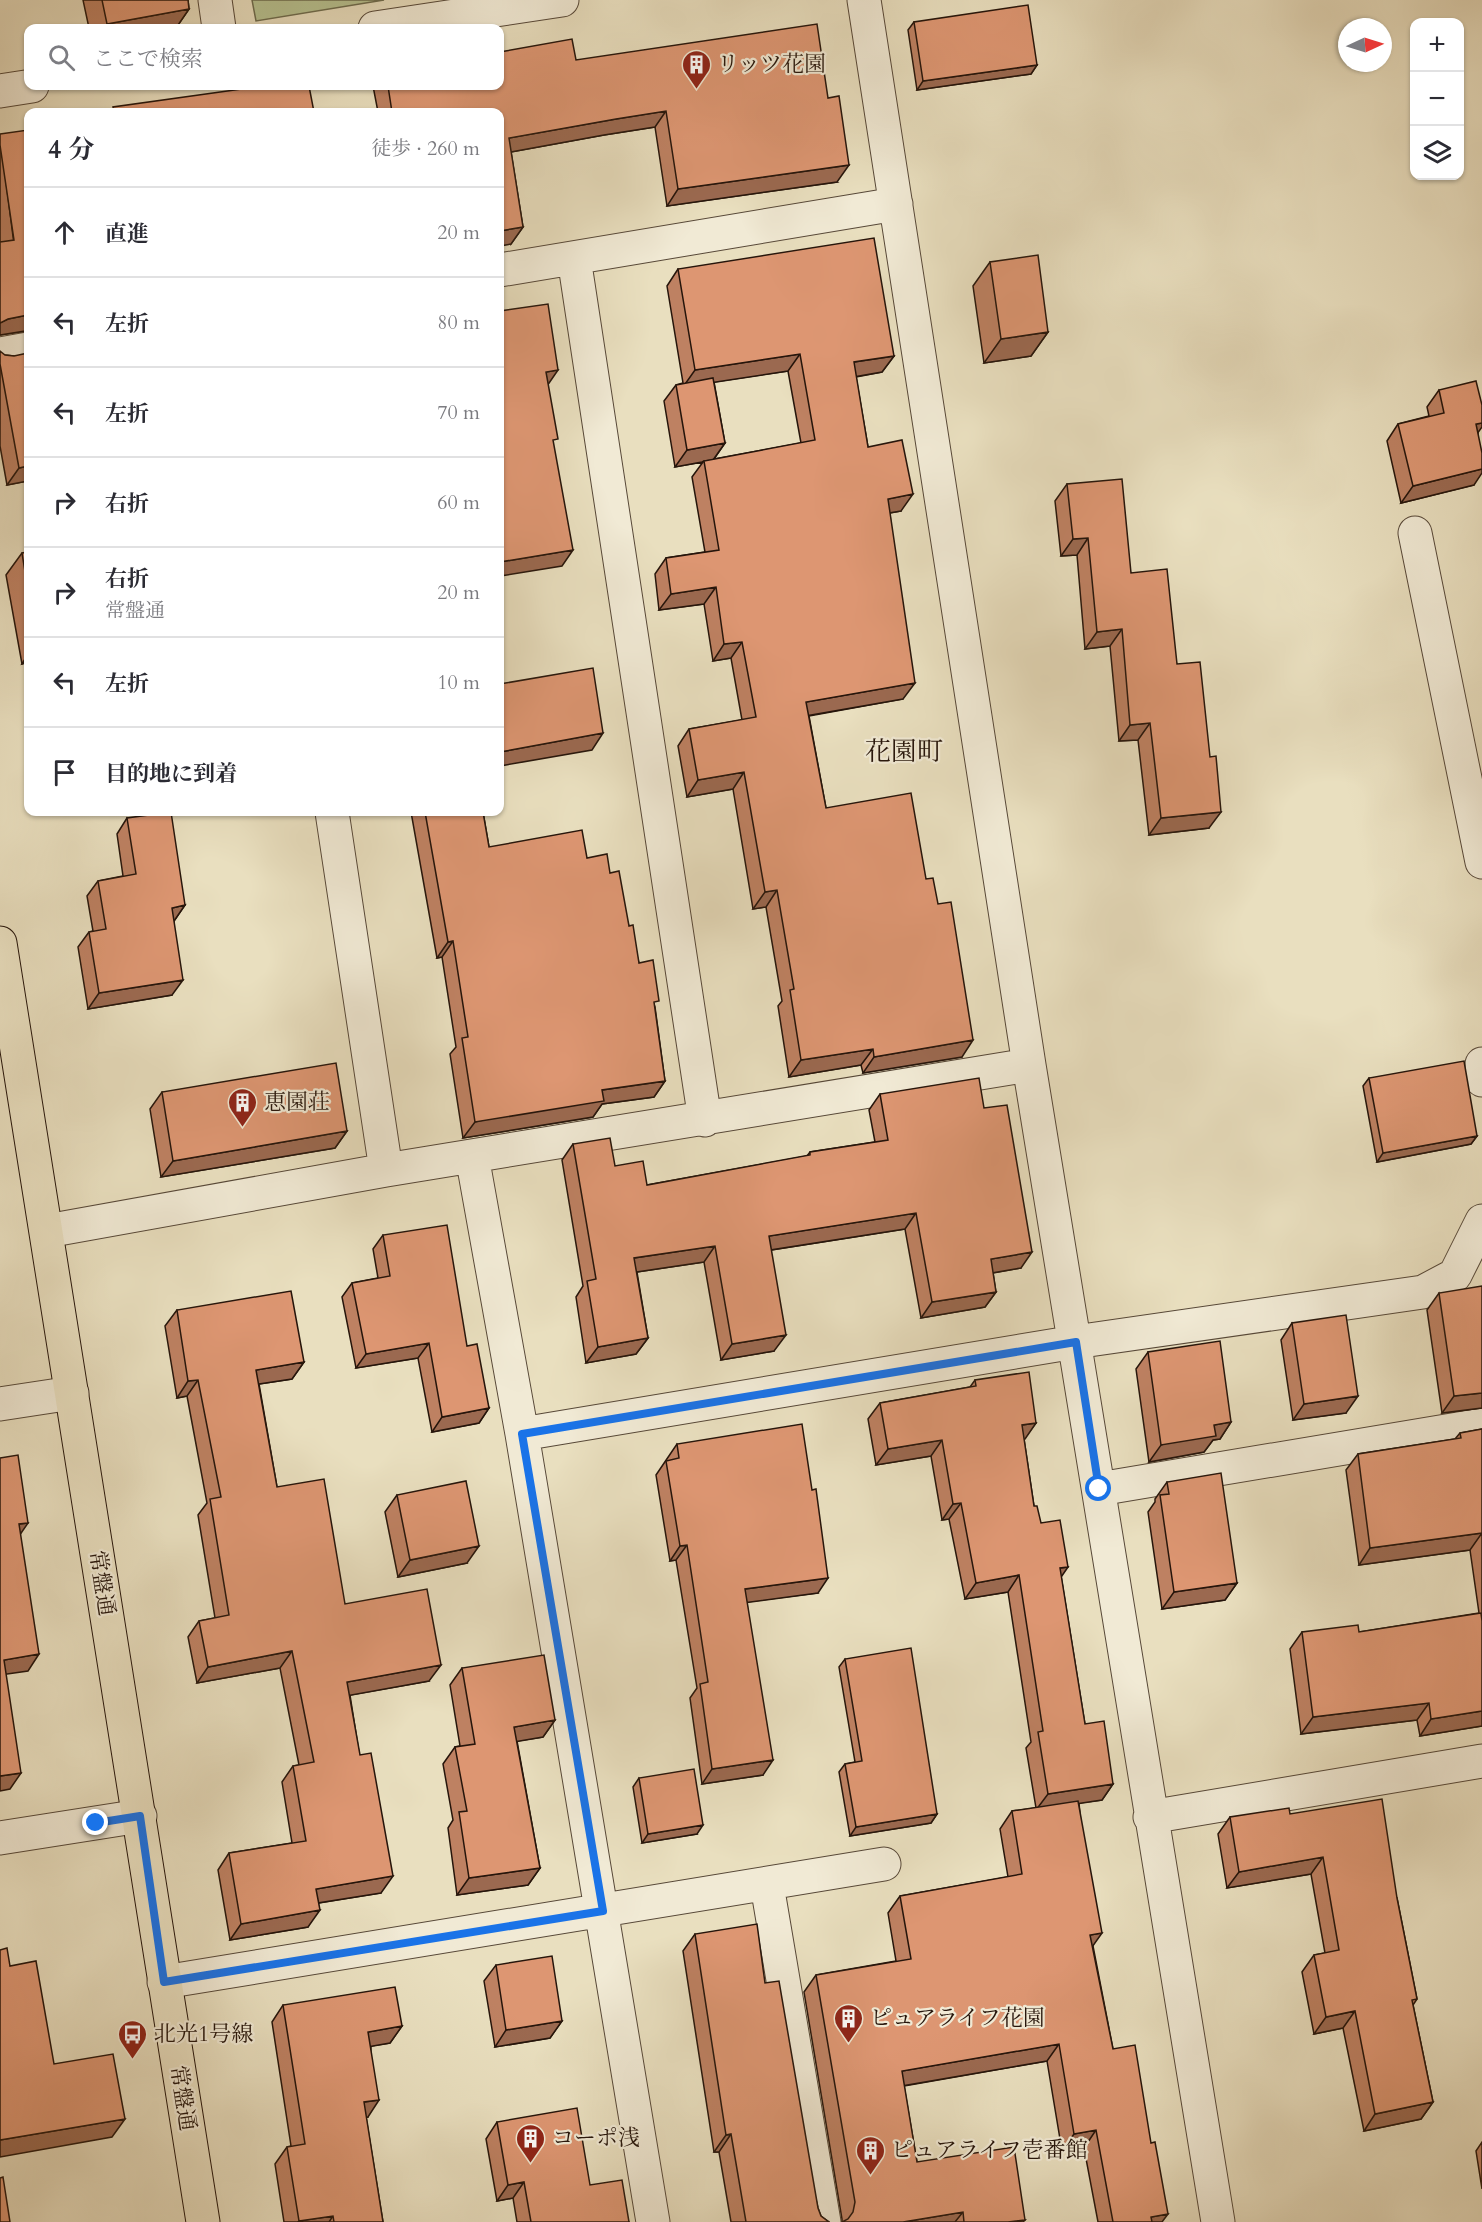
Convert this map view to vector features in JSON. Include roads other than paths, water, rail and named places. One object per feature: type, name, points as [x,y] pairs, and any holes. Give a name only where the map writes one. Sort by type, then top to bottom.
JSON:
[{"type":"main road","name":"常盤通","points":[[0,943],[203,2222]]},
{"type":"street","points":[[215,0],[218,24]]},
{"type":"street","points":[[864,0],[1029,1065],[1076,1342],[1150,1817],[1218,2222]]},
{"type":"street","points":[[401,24],[548,1]]},
{"type":"street","points":[[0,91],[24,87]]},
{"type":"street","points":[[504,269],[896,204]]},
{"type":"street","points":[[574,258],[705,1120]]},
{"type":"street","points":[[0,354],[24,350]]},
{"type":"street","points":[[1415,533],[1482,862]]},
{"type":"street","points":[[333,816],[386,1170]]},
{"type":"street","points":[[1482,1064],[1482,1080]]},
{"type":"street","points":[[47,1231],[386,1170],[705,1120],[1029,1065]]},
{"type":"street","points":[[472,1156],[603,1911],[653,2222]]},
{"type":"street","points":[[522,1434],[1076,1342],[1423,1292],[1455,1275],[1482,1221]]},
{"type":"street","points":[[0,1404],[72,1393]]},
{"type":"street","points":[[1099,1489],[1482,1425]]},
{"type":"street","points":[[1150,1817],[1482,1761]]},
{"type":"street","points":[[0,1838],[140,1816]]},
{"type":"street","points":[[164,1982],[767,1885],[884,1864]]},
{"type":"street","points":[[767,1885],[824,2222]]},
{"type":"place","name":"リッツ花園","points":[[696,90]]},
{"type":"place","name":"恵園荘","points":[[243,1128]]},
{"type":"place","name":"ピュアライフ花園","points":[[849,2044]]},
{"type":"place","name":"北光1号線","points":[[133,2060]]},
{"type":"place","name":"コーポ浅","points":[[531,2164]]},
{"type":"place","name":"ピュアライフ壱番館","points":[[870,2176]]},
{"type":"district","name":"花園町","points":[[904,751]]}]
